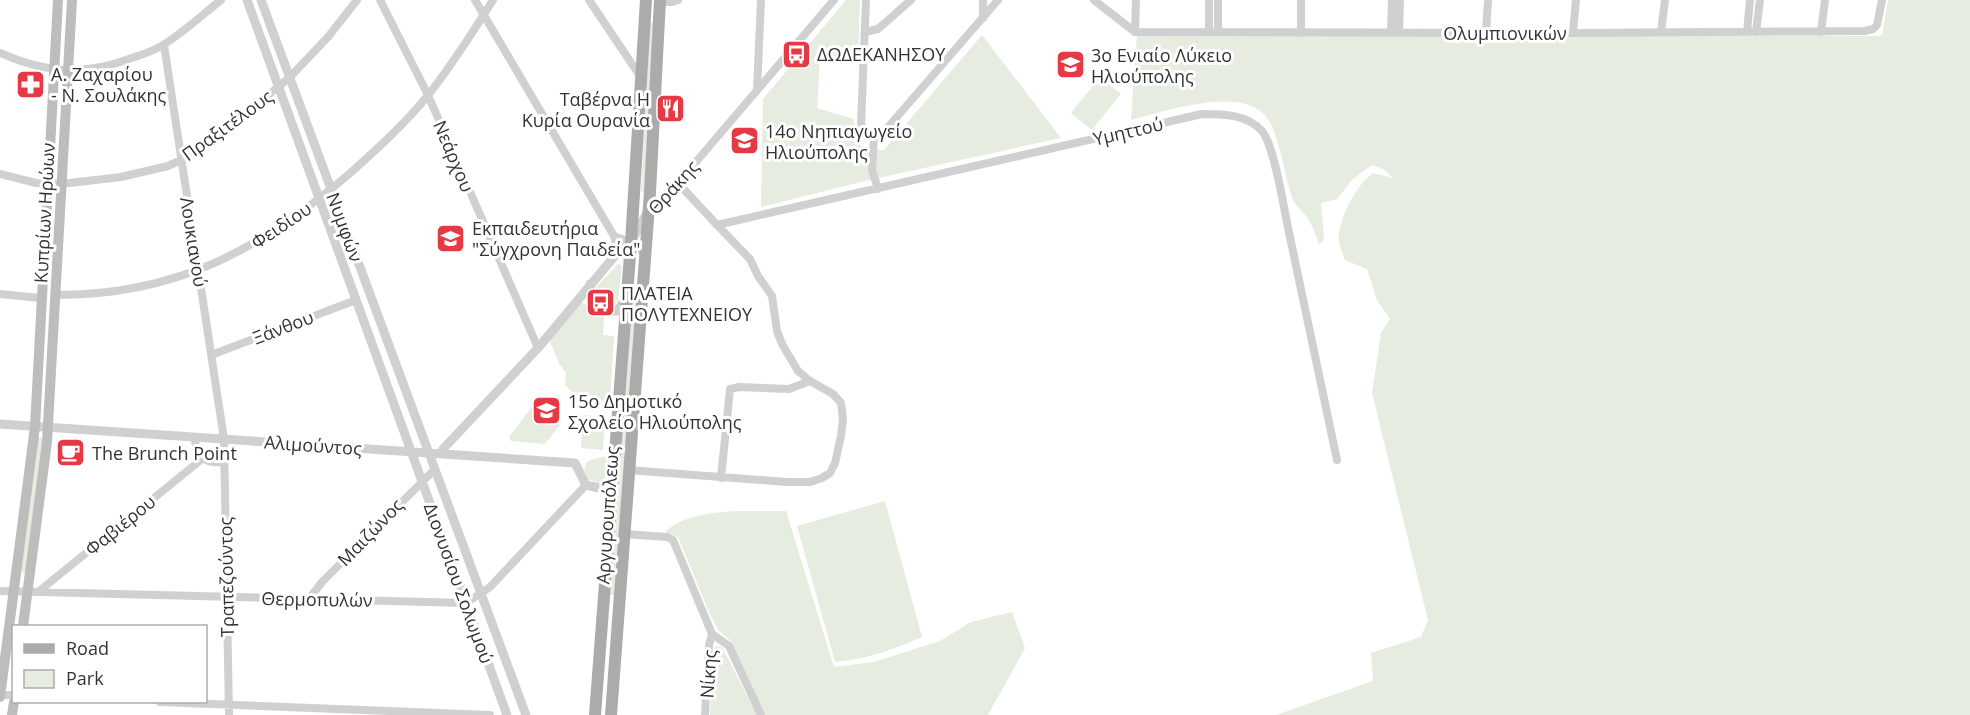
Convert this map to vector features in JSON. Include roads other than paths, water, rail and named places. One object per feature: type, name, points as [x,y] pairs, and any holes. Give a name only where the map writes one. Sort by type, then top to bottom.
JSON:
[{"type":"main road","name":"Κυπρίων Ηρώων","points":[[0,696],[35,427],[40,298],[58,0]]},
{"type":"main road","name":"Κυπρίων Ηρώων","points":[[25,625],[33,592],[48,428],[72,0]]},
{"type":"main road","name":"Αργυρουπόλεως","points":[[595,715],[631,242],[646,0]]},
{"type":"main road","name":"Αργυρουπόλεως","points":[[611,715],[648,211],[660,1]]},
{"type":"street","points":[[0,53],[21,61],[68,71],[88,70],[120,63],[164,45],[221,0]]},
{"type":"street","name":"Νυμφών","points":[[247,0],[411,452]]},
{"type":"street","name":"Νυμφών","points":[[261,0],[429,453]]},
{"type":"street","name":"Πραξιτέλους","points":[[0,174],[47,184],[61,184],[121,177],[168,166],[181,160],[279,88],[328,37],[357,0]]},
{"type":"street","name":"Νεάρχου","points":[[380,0],[428,95],[538,348]]},
{"type":"street","points":[[475,0],[614,236],[617,250],[613,258]]},
{"type":"street","name":"Φειδίου","points":[[56,295],[105,293],[163,282],[198,271],[247,249],[319,200],[379,148],[428,95],[493,0]]},
{"type":"street","points":[[589,0],[641,77]]},
{"type":"street","points":[[660,1],[678,0]]},
{"type":"street","points":[[757,90],[761,0]]},
{"type":"street","name":"Θράκης","points":[[442,454],[443,449],[538,348],[613,258],[631,242],[648,211],[678,183],[834,0]]},
{"type":"street","points":[[866,0],[861,124],[865,131],[874,136],[883,134],[998,0]]},
{"type":"street","points":[[865,32],[878,29],[911,0]]},
{"type":"street","points":[[983,0],[983,18]]},
{"type":"street","points":[[1094,0],[1133,31]]},
{"type":"street","points":[[1133,31],[1136,0]]},
{"type":"street","points":[[1209,0],[1209,32]]},
{"type":"street","points":[[1218,0],[1218,32]]},
{"type":"street","points":[[1301,33],[1302,0]]},
{"type":"street","points":[[1392,0],[1395,33]]},
{"type":"street","points":[[1395,33],[1400,0]]},
{"type":"street","points":[[1486,33],[1488,0]]},
{"type":"street","points":[[1573,33],[1576,0]]},
{"type":"street","points":[[1661,32],[1665,0]]},
{"type":"street","points":[[1746,32],[1750,0]]},
{"type":"street","points":[[1756,32],[1760,0]]},
{"type":"street","points":[[1821,32],[1825,0]]},
{"type":"street","name":"Ολυμπιονικών","points":[[1133,31],[1301,33],[1865,31],[1873,29],[1877,24],[1882,0]]},
{"type":"street","name":"Λουκιανού","points":[[164,45],[224,439]]},
{"type":"street","name":"Υμηττού","points":[[717,225],[1202,114],[1239,117],[1256,125],[1268,141],[1337,460]]},
{"type":"street","points":[[874,136],[872,170],[878,189]]},
{"type":"street","points":[[628,470],[721,478],[810,482],[830,473],[835,463],[841,436],[842,403],[833,394],[798,371],[777,331],[772,296],[758,276],[750,259],[678,183]]},
{"type":"street","points":[[614,236],[639,246],[644,258]]},
{"type":"street","points":[[590,284],[591,299],[602,311],[617,311],[626,299]]},
{"type":"street","points":[[0,294],[40,298]]},
{"type":"street","name":"Ξάνθου","points":[[211,355],[356,300]]},
{"type":"street","points":[[721,478],[730,389],[739,387],[789,389],[810,381]]},
{"type":"street","name":"Αλιμούντος","points":[[0,424],[575,463],[586,485]]},
{"type":"street","points":[[194,437],[196,450],[202,459],[213,463],[224,462]]},
{"type":"street","name":"Τραπεζούντος","points":[[224,439],[229,715]]},
{"type":"street","name":"Διονυσίου Σολωμού","points":[[411,452],[507,715]]},
{"type":"street","name":"Διονυσίου Σολωμού","points":[[429,453],[526,715]]},
{"type":"street","name":"Φαβιέρου","points":[[33,592],[202,459]]},
{"type":"street","name":"Μαιζώνος","points":[[309,599],[322,582],[435,469]]},
{"type":"street","points":[[466,603],[490,587],[586,485],[612,491]]},
{"type":"street","points":[[624,534],[667,537],[673,540],[712,634],[729,646],[761,715]]},
{"type":"street","name":"Θερμοπυλών","points":[[1,590],[466,603]]},
{"type":"street","name":"Νίκης","points":[[705,715],[709,645],[712,634]]},
{"type":"street","points":[[194,703],[490,715]]},
{"type":"place","name":"ΔΩΔΕΚΑΝΗΣΟΥ","points":[[796,54]]},
{"type":"place","name":"3ο Ενιαίο Λύκειο Ηλιούπολης","points":[[1070,65]]},
{"type":"place","name":"Α. Ζαχαρίου - Ν. Σουλάκης","points":[[30,84]]},
{"type":"place","name":"Ταβέρνα Η Κυρία Ουρανία","points":[[671,109]]},
{"type":"place","name":"14ο Νηπιαγωγείο Ηλιούπολης","points":[[744,141]]},
{"type":"place","name":"Εκπαιδευτήρια \"Σύγχρονη Παιδεία\"","points":[[451,238]]},
{"type":"place","name":"ΠΛΑΤΕΙΑ ΠΟΛΥΤΕΧΝΕΙΟΥ","points":[[600,303]]},
{"type":"place","name":"15ο Δημοτικό Σχολείο Ηλιούπολης","points":[[547,411]]},
{"type":"place","name":"The Brunch Point","points":[[71,453]]}]
